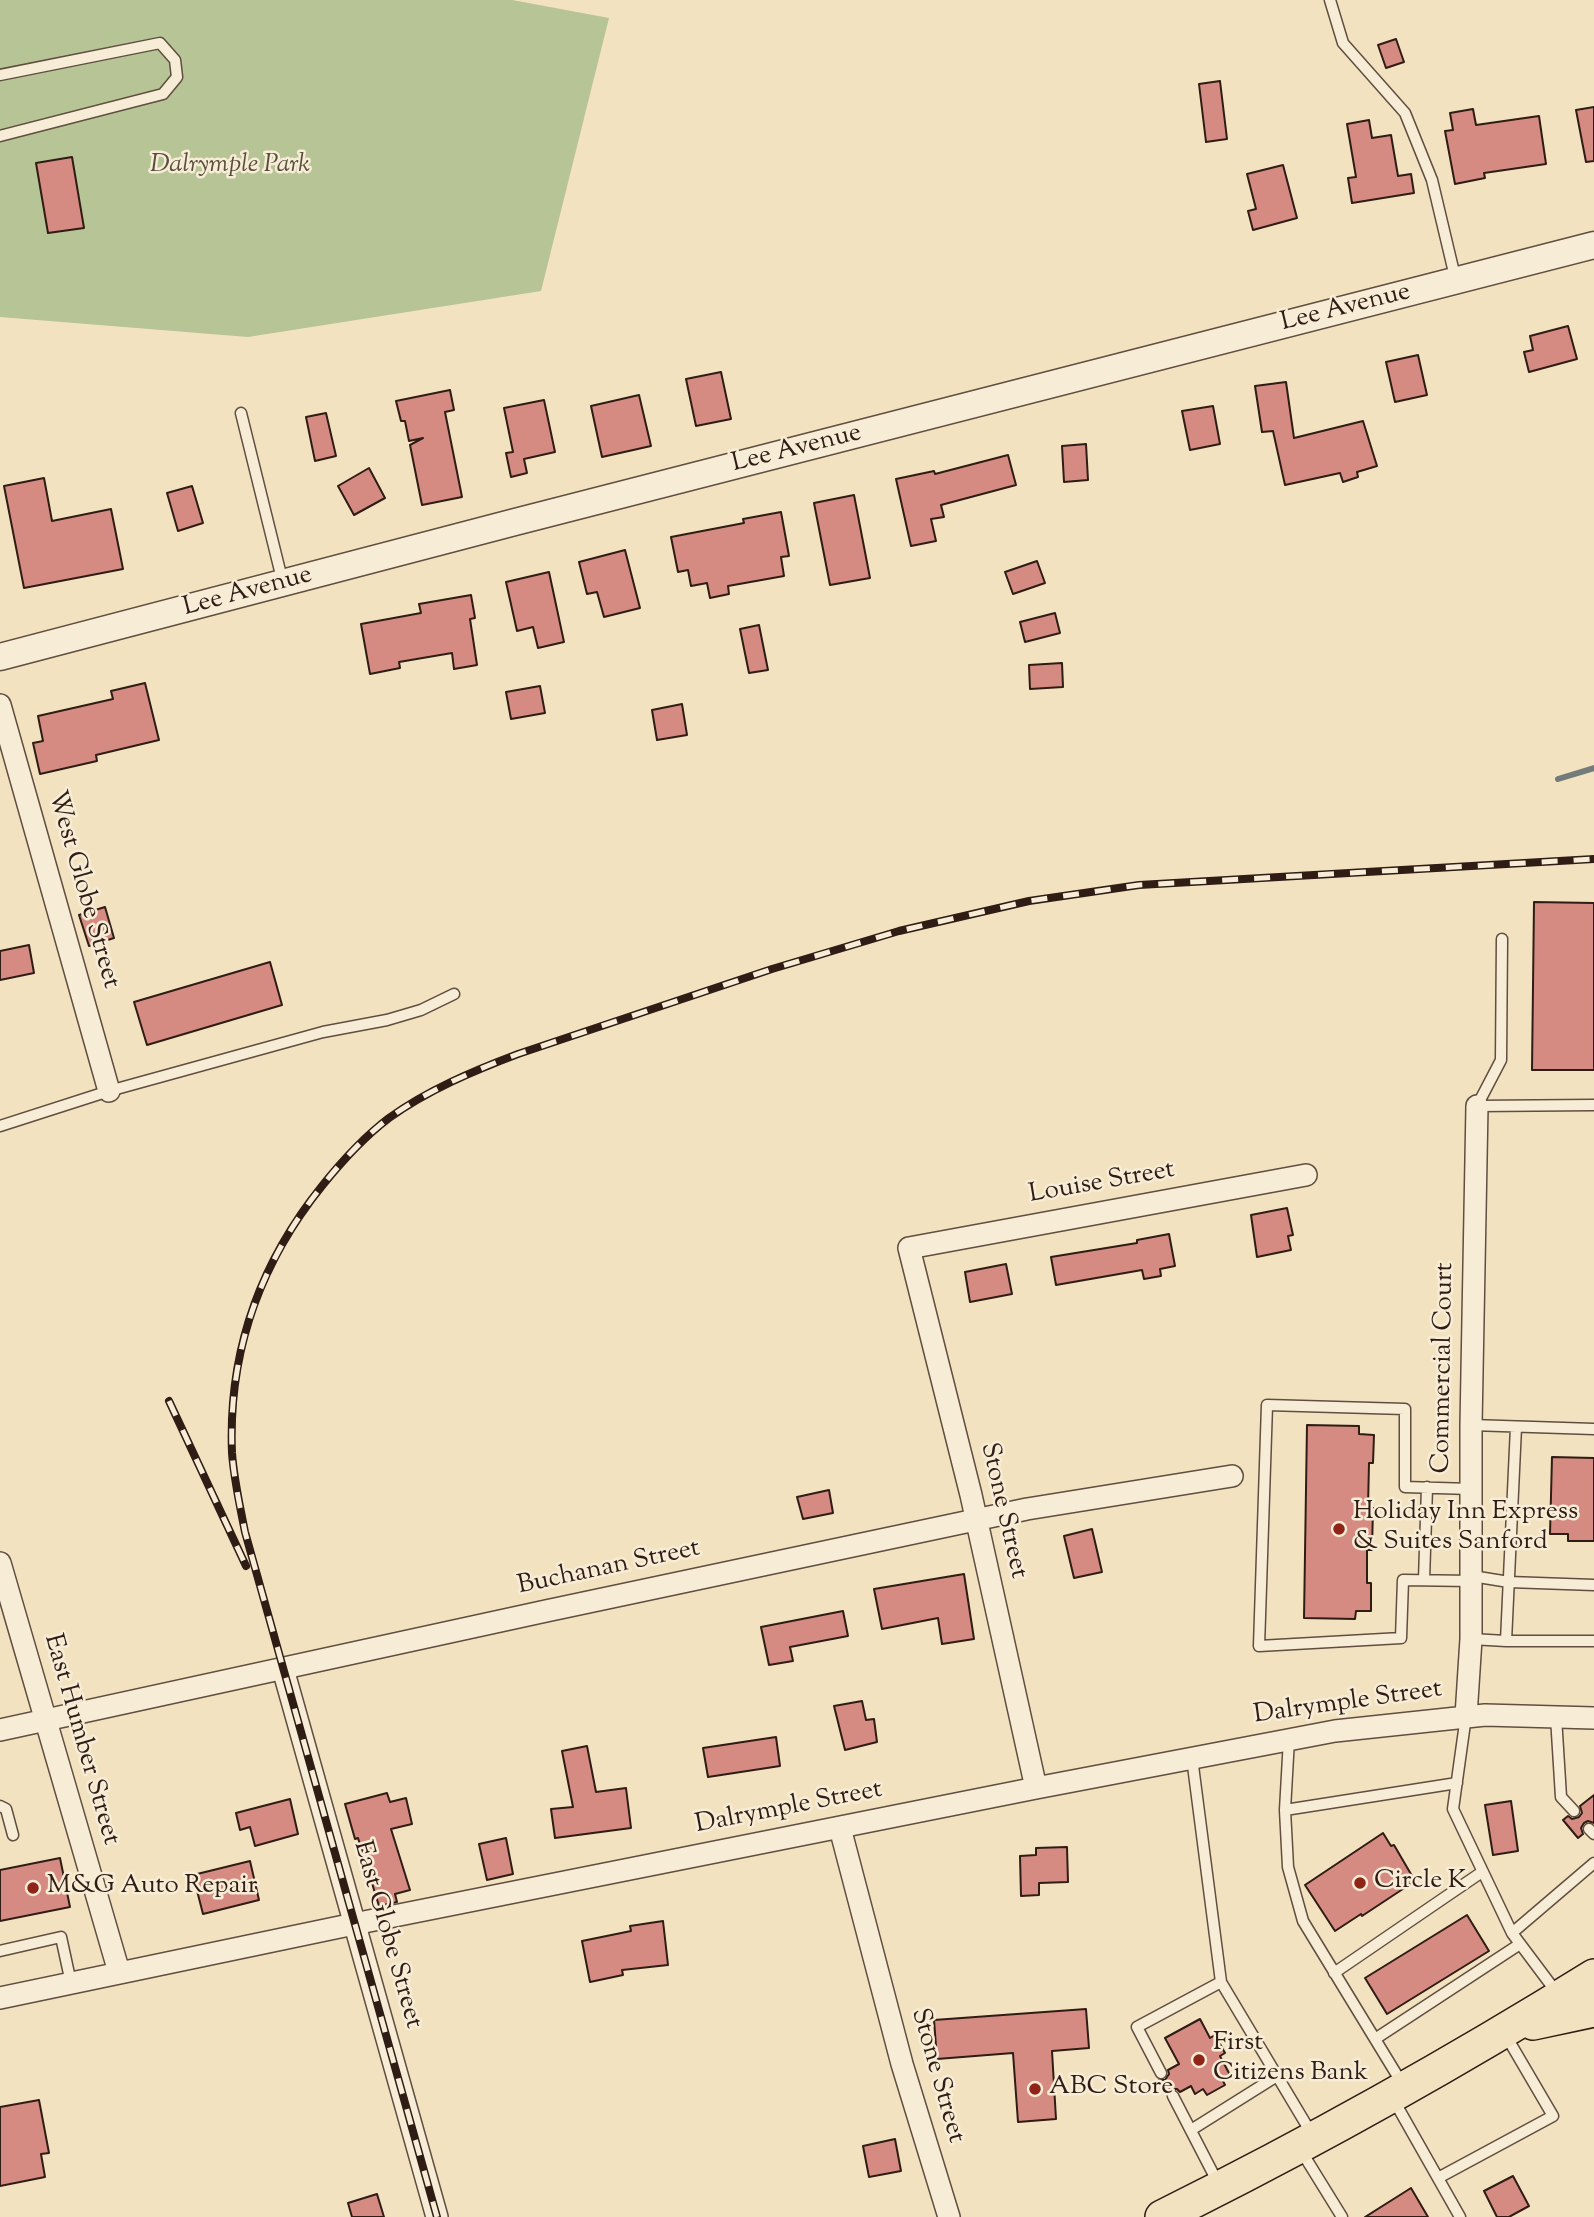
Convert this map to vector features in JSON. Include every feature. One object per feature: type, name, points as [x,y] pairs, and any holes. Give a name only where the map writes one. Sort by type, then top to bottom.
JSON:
[{"type":"main road","points":[[1162,2217],[1306,2143],[1507,2030],[1594,1976]]},
{"type":"main road","points":[[1507,2030],[1594,2010]]},
{"type":"street","name":"Lee Avenue","points":[[0,657],[1594,245]]},
{"type":"street","name":"West Globe Street","points":[[0,705],[109,1091]]},
{"type":"street","name":"Commercial Court","points":[[1466,1716],[1471,1639],[1471,1425],[1477,1106]]},
{"type":"street","name":"Louise Street","points":[[909,1248],[1306,1175]]},
{"type":"street","name":"Stone Street","points":[[909,1248],[971,1495],[1036,1788]]},
{"type":"street","name":"Buchanan Street","points":[[0,1730],[1027,1509],[1232,1476]]},
{"type":"street","name":"East Humber Street","points":[[0,1563],[119,1972]]},
{"type":"street","name":"East Globe Street","points":[[282,1669],[437,2217]]},
{"type":"street","name":"Dalrymple Street","points":[[0,1998],[354,1924],[1289,1739],[1466,1716],[1594,1718]]},
{"type":"street","name":"Stone Street","points":[[840,1828],[902,2064],[949,2217]]},
{"type":"lane","points":[[1330,0],[1343,43],[1405,113],[1432,180],[1456,281]]},
{"type":"lane","points":[[0,75],[160,43],[175,60],[177,77],[163,94],[0,136]]},
{"type":"lane","points":[[241,413],[283,584]]},
{"type":"lane","points":[[1502,939],[1501,1060],[1477,1106],[1594,1105]]},
{"type":"lane","points":[[0,1126],[109,1091],[323,1032],[387,1020],[421,1010],[454,994]]},
{"type":"lane","points":[[1471,1489],[1405,1487],[1405,1409],[1267,1405],[1259,1646],[1401,1639],[1404,1580],[1472,1578],[1594,1585]]},
{"type":"lane","points":[[1471,1425],[1594,1429]]},
{"type":"lane","points":[[1506,1641],[1516,1427]]},
{"type":"lane","points":[[1424,1580],[1427,1487]]},
{"type":"lane","points":[[1471,1639],[1594,1641]]},
{"type":"lane","points":[[1466,1716],[1453,1810],[1512,1933],[1560,1997]]},
{"type":"lane","points":[[1556,1717],[1560,1797],[1574,1811]]},
{"type":"lane","points":[[1289,1739],[1284,1810],[1288,1867],[1303,1921],[1375,2039],[1438,2178],[1461,2217]]},
{"type":"lane","points":[[1192,1758],[1221,1982],[1277,2076],[1342,2217]]},
{"type":"lane","points":[[1284,1810],[1457,1783]]},
{"type":"lane","points":[[0,1806],[6,1809],[13,1835]]},
{"type":"lane","points":[[1512,1933],[1594,1863]]},
{"type":"lane","points":[[1334,1973],[1482,1872]]},
{"type":"lane","points":[[0,1951],[61,1937],[71,1983]]},
{"type":"lane","points":[[1375,2039],[1520,1944]]},
{"type":"lane","points":[[1161,2073],[1137,2027],[1221,1982]]},
{"type":"lane","points":[[1438,2178],[1553,2116],[1507,2030]]},
{"type":"lane","points":[[1191,2130],[1277,2076]]},
{"type":"lane","points":[[1173,2096],[1221,2188]]},
{"type":"green space","name":"Dalrymple Park","points":[[0,0],[512,0],[609,18],[541,291],[248,337],[0,317]]},
{"type":"building","points":[[1396,39],[1404,62],[1386,68],[1378,45]]},
{"type":"building","points":[[1220,81],[1227,139],[1206,142],[1199,84]]},
{"type":"building","points":[[1594,107],[1594,161],[1586,162],[1576,110]]},
{"type":"building","points":[[1473,109],[1476,125],[1539,116],[1546,164],[1484,173],[1485,178],[1455,184],[1445,131],[1453,130],[1450,113]]},
{"type":"building","points":[[1369,120],[1372,138],[1391,135],[1398,176],[1411,174],[1414,193],[1352,203],[1348,178],[1356,177],[1347,124]]},
{"type":"building","points":[[72,157],[84,228],[48,233],[36,163]]},
{"type":"building","points":[[1283,165],[1297,218],[1253,230],[1248,211],[1256,209],[1247,174]]},
{"type":"building","points":[[1568,326],[1577,359],[1529,372],[1524,352],[1533,350],[1530,336]]},
{"type":"building","points":[[1418,355],[1427,395],[1395,402],[1386,362]]},
{"type":"building","points":[[721,372],[731,419],[696,426],[686,379]]},
{"type":"building","points":[[1286,382],[1294,438],[1363,421],[1377,466],[1357,472],[1358,477],[1343,482],[1340,473],[1285,485],[1273,431],[1262,432],[1255,386]]},
{"type":"building","points":[[450,390],[454,410],[445,412],[462,497],[422,505],[410,445],[423,438],[409,441],[405,421],[401,421],[396,401]]},
{"type":"building","points":[[639,395],[651,446],[602,457],[591,406]]},
{"type":"building","points":[[544,400],[555,452],[524,459],[527,473],[511,477],[506,453],[513,452],[504,408]]},
{"type":"building","points":[[1213,406],[1220,444],[1190,450],[1182,411]]},
{"type":"building","points":[[326,413],[336,456],[315,461],[306,417]]},
{"type":"building","points":[[1086,444],[1088,480],[1064,482],[1062,446]]},
{"type":"building","points":[[1008,455],[1016,485],[941,505],[944,517],[931,519],[936,541],[911,546],[896,479],[934,471],[935,474]]},
{"type":"building","points":[[369,468],[385,498],[354,515],[338,486]]},
{"type":"building","points":[[44,478],[52,521],[111,509],[123,569],[24,588],[4,486]]},
{"type":"building","points":[[192,486],[203,523],[178,531],[167,493]]},
{"type":"building","points":[[854,495],[870,578],[830,585],[814,503]]},
{"type":"building","points":[[781,512],[789,556],[781,557],[784,576],[728,586],[729,594],[710,598],[707,583],[691,586],[688,570],[678,572],[671,537],[744,523],[743,519]]},
{"type":"building","points":[[625,550],[640,608],[604,617],[597,592],[587,594],[579,562]]},
{"type":"building","points":[[1037,561],[1045,583],[1013,594],[1005,572]]},
{"type":"building","points":[[549,572],[564,642],[538,648],[533,627],[517,631],[506,582]]},
{"type":"building","points":[[471,595],[475,618],[470,619],[477,665],[454,669],[452,653],[399,662],[400,668],[370,674],[361,624],[421,613],[419,604]]},
{"type":"building","points":[[1055,613],[1060,633],[1025,642],[1020,622]]},
{"type":"building","points":[[759,625],[768,670],[749,673],[740,629]]},
{"type":"building","points":[[1062,663],[1063,687],[1030,689],[1029,665]]},
{"type":"building","points":[[145,683],[159,740],[96,755],[97,761],[40,774],[33,743],[43,741],[38,716],[113,699],[111,691]]},
{"type":"building","points":[[540,686],[545,713],[511,719],[506,692]]},
{"type":"building","points":[[682,704],[687,735],[657,740],[652,710]]},
{"type":"building","points":[[1534,902],[1594,903],[1594,1070],[1532,1070]]},
{"type":"building","points":[[105,907],[114,938],[89,946],[79,915]]},
{"type":"building","points":[[29,945],[34,973],[0,980],[0,951]]},
{"type":"building","points":[[270,962],[282,1005],[147,1045],[134,1002]]},
{"type":"building","points":[[1287,1208],[1293,1235],[1288,1236],[1291,1250],[1257,1257],[1251,1215]]},
{"type":"building","points":[[1169,1234],[1175,1266],[1160,1269],[1161,1276],[1144,1279],[1142,1270],[1056,1285],[1051,1257],[1137,1243],[1137,1240]]},
{"type":"building","points":[[1006,1264],[1012,1294],[970,1302],[965,1272]]},
{"type":"building","name":"Holiday Inn Express & Suites Sanford","points":[[1307,1425],[1359,1426],[1359,1434],[1374,1435],[1373,1463],[1369,1463],[1368,1508],[1373,1508],[1372,1550],[1367,1550],[1367,1583],[1371,1583],[1371,1611],[1356,1611],[1355,1619],[1304,1618]]},
{"type":"building","points":[[1552,1457],[1594,1458],[1594,1541],[1568,1541],[1568,1534],[1550,1534]]},
{"type":"building","points":[[829,1490],[833,1513],[803,1519],[797,1497]]},
{"type":"building","points":[[1092,1529],[1102,1572],[1074,1578],[1064,1536]]},
{"type":"building","points":[[964,1574],[974,1639],[942,1644],[938,1618],[882,1629],[874,1589]]},
{"type":"building","points":[[843,1611],[848,1636],[790,1647],[793,1661],[769,1665],[761,1627]]},
{"type":"building","points":[[862,1701],[866,1720],[874,1719],[877,1742],[845,1750],[834,1706]]},
{"type":"building","points":[[776,1737],[780,1766],[708,1777],[703,1748]]},
{"type":"building","points":[[587,1746],[596,1792],[626,1788],[631,1828],[555,1838],[551,1809],[573,1807],[562,1751]]},
{"type":"building","points":[[387,1793],[390,1802],[406,1798],[412,1824],[391,1829],[410,1890],[395,1894],[397,1902],[379,1906],[345,1804]]},
{"type":"building","points":[[1594,1795],[1594,1823],[1584,1823],[1581,1828],[1583,1834],[1578,1838],[1563,1820],[1568,1816],[1572,1819],[1579,1817],[1582,1813],[1580,1806]]},
{"type":"building","points":[[290,1799],[298,1834],[255,1846],[250,1827],[240,1830],[236,1813]]},
{"type":"building","points":[[1511,1801],[1518,1851],[1493,1855],[1485,1805]]},
{"type":"building","name":"Circle K","points":[[1383,1833],[1391,1846],[1394,1845],[1415,1881],[1335,1931],[1305,1885]]},
{"type":"building","points":[[506,1838],[513,1874],[487,1880],[479,1844]]},
{"type":"building","points":[[1067,1847],[1068,1882],[1039,1883],[1039,1895],[1021,1896],[1020,1856],[1036,1855],[1036,1848]]},
{"type":"building","name":"M&G Auto Repair","points":[[60,1858],[70,1907],[0,1921],[0,1870]]},
{"type":"building","points":[[250,1861],[259,1900],[203,1914],[193,1875]]},
{"type":"building","name":"Circle K","points":[[1467,1915],[1489,1951],[1387,2014],[1365,1978]]},
{"type":"building","points":[[663,1921],[668,1965],[622,1970],[623,1975],[590,1982],[582,1941],[631,1931],[630,1926]]},
{"type":"building","name":"ABC Store","points":[[1086,2009],[1089,2048],[1052,2051],[1056,2119],[1018,2122],[1013,2053],[937,2059],[934,2020]]},
{"type":"building","name":"First Citizens Bank","points":[[1200,2019],[1210,2038],[1215,2035],[1225,2053],[1220,2056],[1230,2075],[1222,2079],[1225,2085],[1207,2095],[1203,2089],[1195,2094],[1191,2086],[1180,2092],[1170,2089],[1166,2093],[1159,2080],[1165,2080],[1169,2074],[1168,2070],[1179,2064],[1165,2038]]},
{"type":"building","points":[[39,2100],[49,2153],[41,2154],[45,2177],[0,2186],[0,2107]]},
{"type":"building","points":[[895,2139],[901,2171],[869,2177],[863,2146]]},
{"type":"building","points":[[1513,2176],[1529,2206],[1509,2217],[1497,2217],[1484,2191]]},
{"type":"building","points":[[1411,2188],[1428,2217],[1365,2217]]},
{"type":"building","points":[[377,2194],[384,2217],[352,2217],[348,2203]]},
{"type":"waterway","points":[[1558,779],[1594,768]]},
{"type":"railway","points":[[437,2217],[245,1532],[232,1453],[236,1380],[252,1311],[281,1246],[300,1215],[337,1168],[362,1141],[389,1118],[435,1090],[484,1067],[772,969],[899,931],[1029,901],[1139,885],[1594,859]]},
{"type":"railway","points":[[169,1401],[246,1566]]},
{"type":"place","name":"Holiday Inn Express & Suites Sanford","points":[[1339,1529]]},
{"type":"place","name":"Circle K","points":[[1360,1883]]},
{"type":"place","name":"M&G Auto Repair","points":[[33,1888]]},
{"type":"place","name":"First Citizens Bank","points":[[1199,2060]]},
{"type":"place","name":"ABC Store","points":[[1035,2089]]}]
